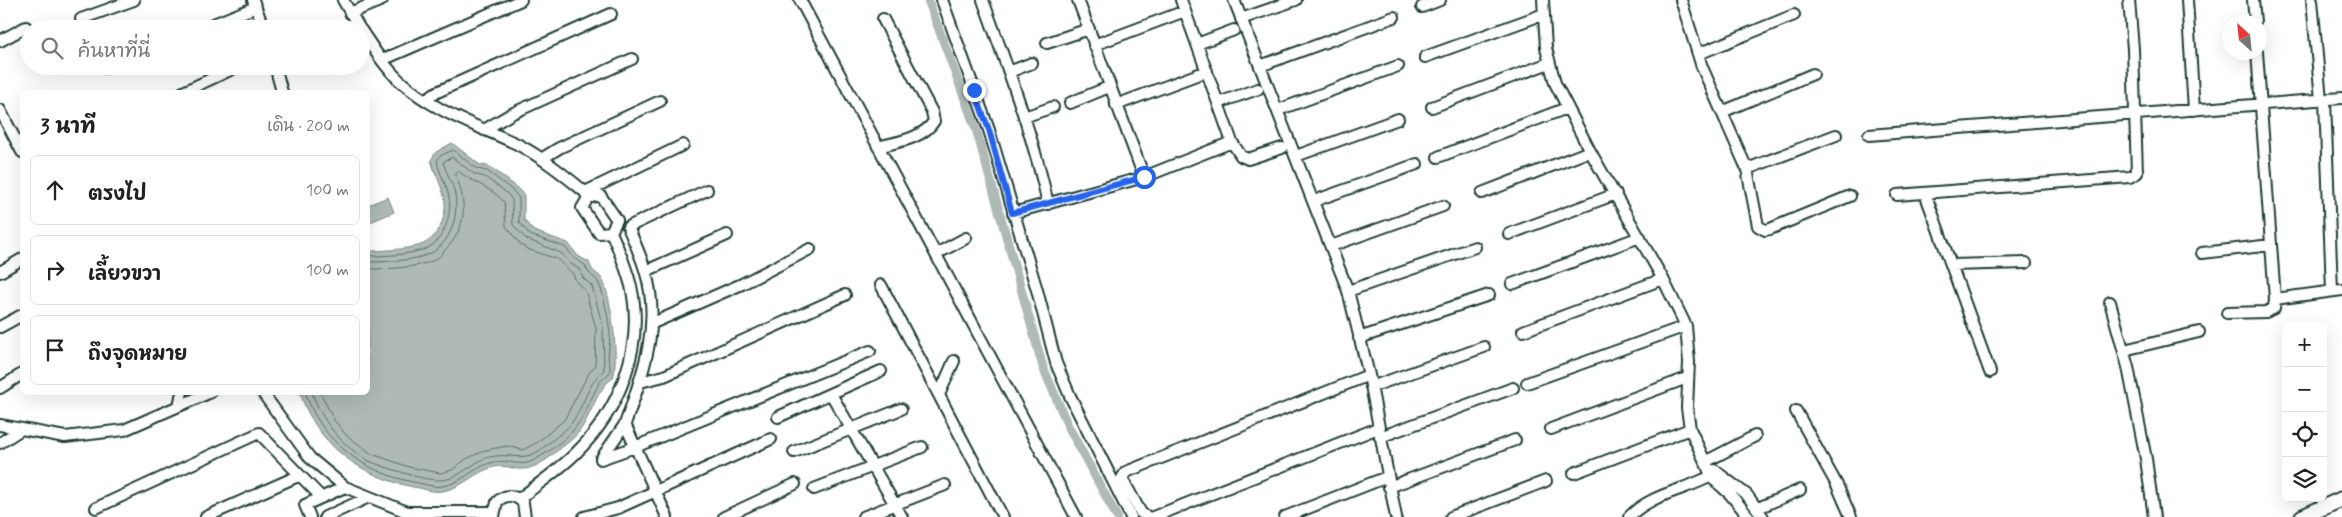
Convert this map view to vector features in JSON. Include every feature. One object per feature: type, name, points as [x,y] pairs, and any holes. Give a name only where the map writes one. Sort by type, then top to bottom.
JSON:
[{"type":"street","points":[[81,19],[134,0]]},
{"type":"street","points":[[343,0],[355,20]]},
{"type":"street","points":[[350,13],[382,0]]},
{"type":"street","points":[[382,60],[521,0]]},
{"type":"street","points":[[800,0],[1076,517]]},
{"type":"street","points":[[942,0],[989,130],[1012,213],[1030,266],[1051,348],[1062,379],[1131,517]]},
{"type":"street","points":[[983,0],[1024,117],[1048,204]]},
{"type":"street","points":[[1078,0],[1144,177]]},
{"type":"street","points":[[1181,0],[1232,142],[1238,153],[1245,159],[1282,148]]},
{"type":"street","points":[[1234,0],[1348,291],[1369,375],[1396,517]]},
{"type":"street","points":[[1241,19],[1296,0]]},
{"type":"street","points":[[1422,7],[1440,0]]},
{"type":"street","points":[[1544,0],[1549,63],[1567,108],[1664,279],[1686,326],[1689,342],[1687,408],[1690,428],[1711,470],[1748,517]]},
{"type":"street","points":[[1681,0],[1708,81],[1747,169],[1756,222],[1765,230],[1850,196]]},
{"type":"street","points":[[1897,195],[2130,177],[2137,173],[2133,49],[2129,0]]},
{"type":"street","points":[[2187,0],[2194,110]]},
{"type":"street","points":[[2253,0],[2254,15]]},
{"type":"street","points":[[2275,299],[2337,291],[2323,100],[2312,0]]},
{"type":"street","points":[[219,20],[254,3],[261,20]]},
{"type":"street","points":[[1094,45],[1185,11]]},
{"type":"street","points":[[424,100],[434,93],[611,14]]},
{"type":"street","points":[[1425,57],[1544,14]]},
{"type":"street","points":[[1698,54],[1794,15]]},
{"type":"street","points":[[1260,66],[1394,16]]},
{"type":"street","points":[[878,147],[915,136],[926,130],[934,121],[932,112],[883,19]]},
{"type":"street","points":[[1047,44],[1089,29]]},
{"type":"street","points":[[0,41],[20,30]]},
{"type":"street","points":[[1197,44],[1234,30]]},
{"type":"street","points":[[370,42],[396,77],[424,100],[444,113],[543,158],[586,195],[600,195],[617,220],[612,232],[627,272],[634,312],[629,364],[620,393],[606,418],[575,454],[519,499]]},
{"type":"street","points":[[484,130],[511,114],[632,59]]},
{"type":"street","points":[[2227,313],[2266,312],[2274,308],[2275,299],[2258,60]]},
{"type":"street","points":[[1432,107],[1549,63]]},
{"type":"street","points":[[1009,72],[1032,64]]},
{"type":"street","points":[[1278,110],[1398,66]]},
{"type":"street","points":[[1116,105],[1207,71]]},
{"type":"street","points":[[1722,112],[1813,74]]},
{"type":"street","points":[[187,90],[220,75]]},
{"type":"street","points":[[277,75],[281,90]]},
{"type":"street","points":[[1070,103],[1109,87]]},
{"type":"street","points":[[1218,103],[1258,88]]},
{"type":"street","points":[[1869,135],[2342,98]]},
{"type":"street","points":[[543,158],[559,148],[660,101]]},
{"type":"street","points":[[1024,117],[1053,106]]},
{"type":"street","points":[[1438,157],[1567,108]]},
{"type":"street","points":[[0,110],[20,148]]},
{"type":"street","points":[[1296,156],[1398,120]]},
{"type":"street","points":[[1747,169],[1836,135]]},
{"type":"street","points":[[1012,213],[1144,177],[1232,142]]},
{"type":"street","points":[[612,232],[599,233],[582,208],[586,195],[683,145]]},
{"type":"street","points":[[1482,193],[1590,151]]},
{"type":"street","points":[[1314,201],[1417,164]]},
{"type":"street","points":[[707,190],[628,227],[646,271],[653,323],[647,361],[625,424],[602,459],[870,351]]},
{"type":"street","points":[[1925,193],[1990,372]]},
{"type":"street","points":[[1509,234],[1616,194]]},
{"type":"street","points":[[1331,246],[1443,206]]},
{"type":"street","points":[[646,271],[727,235]]},
{"type":"street","points":[[1512,284],[1640,237]]},
{"type":"street","points":[[936,254],[966,238]]},
{"type":"street","points":[[2202,253],[2271,245]]},
{"type":"street","points":[[1348,291],[1475,247]]},
{"type":"street","points":[[653,323],[742,284],[810,249]]},
{"type":"street","points":[[0,272],[20,260]]},
{"type":"street","points":[[1951,265],[2026,263]]},
{"type":"street","points":[[1523,331],[1664,279]]},
{"type":"street","points":[[881,285],[1003,517]]},
{"type":"street","points":[[640,382],[664,376],[845,295]]},
{"type":"street","points":[[1360,338],[1489,295]]},
{"type":"street","points":[[2110,302],[2124,350],[2146,459],[2154,517]]},
{"type":"street","points":[[0,327],[20,316]]},
{"type":"street","points":[[1527,383],[1686,326]]},
{"type":"street","points":[[2124,350],[2199,332]]},
{"type":"street","points":[[1371,386],[1484,347]]},
{"type":"street","points":[[939,395],[954,360]]},
{"type":"street","points":[[778,416],[882,371]]},
{"type":"street","points":[[0,388],[20,375]]},
{"type":"street","points":[[1148,517],[1141,513],[1122,478],[1126,472],[1369,375]]},
{"type":"street","points":[[1551,430],[1687,378]]},
{"type":"street","points":[[1153,517],[1379,432],[1513,388]]},
{"type":"street","points":[[830,394],[902,517]]},
{"type":"street","points":[[179,406],[181,395]]},
{"type":"street","points":[[0,425],[65,437],[124,430],[206,395]]},
{"type":"street","points":[[264,395],[310,458],[345,487],[407,512],[494,514],[497,502],[505,496],[519,499],[525,507],[524,517]]},
{"type":"street","points":[[794,452],[901,409]]},
{"type":"street","points":[[1796,412],[1837,485],[1851,517]]},
{"type":"street","points":[[625,424],[657,491],[667,517]]},
{"type":"street","points":[[1574,473],[1690,428]]},
{"type":"street","points":[[0,443],[20,430]]},
{"type":"street","points":[[96,508],[259,434],[321,498]]},
{"type":"street","points":[[1629,517],[1647,503],[1711,470],[1755,436]]},
{"type":"street","points":[[584,517],[618,508],[771,439]]},
{"type":"street","points":[[1284,517],[1514,440]]},
{"type":"street","points":[[814,489],[922,447]]},
{"type":"street","points":[[1711,470],[1747,495],[1760,512],[1800,490]]},
{"type":"street","points":[[206,517],[298,476]]},
{"type":"street","points":[[1451,517],[1546,481]]},
{"type":"street","points":[[724,517],[795,484]]},
{"type":"street","points":[[863,517],[945,486]]},
{"type":"street","points":[[310,517],[305,505],[345,487]]},
{"type":"street","points":[[332,516],[369,497]]},
{"type":"street","points":[[2302,517],[2342,499]]},
{"type":"street","points":[[2318,517],[2342,507]]},
{"type":"water","points":[[452,143],[480,165],[489,166],[524,195],[524,220],[534,231],[568,243],[578,256],[589,262],[592,269],[602,279],[606,288],[615,344],[613,378],[598,395],[579,432],[570,441],[538,465],[526,469],[494,467],[443,491],[394,482],[358,466],[329,443],[317,428],[301,395],[370,395],[370,251],[414,247],[425,243],[435,235],[442,223],[445,209],[443,192],[431,160],[436,152]]},
{"type":"water","points":[[388,197],[394,212],[370,222],[370,204]]},
{"type":"waterway","points":[[928,0],[976,129],[1043,367],[1068,426],[1117,517]]},
{"type":"route","points":[[974,90],[989,130],[1012,213],[1144,177]]}]
